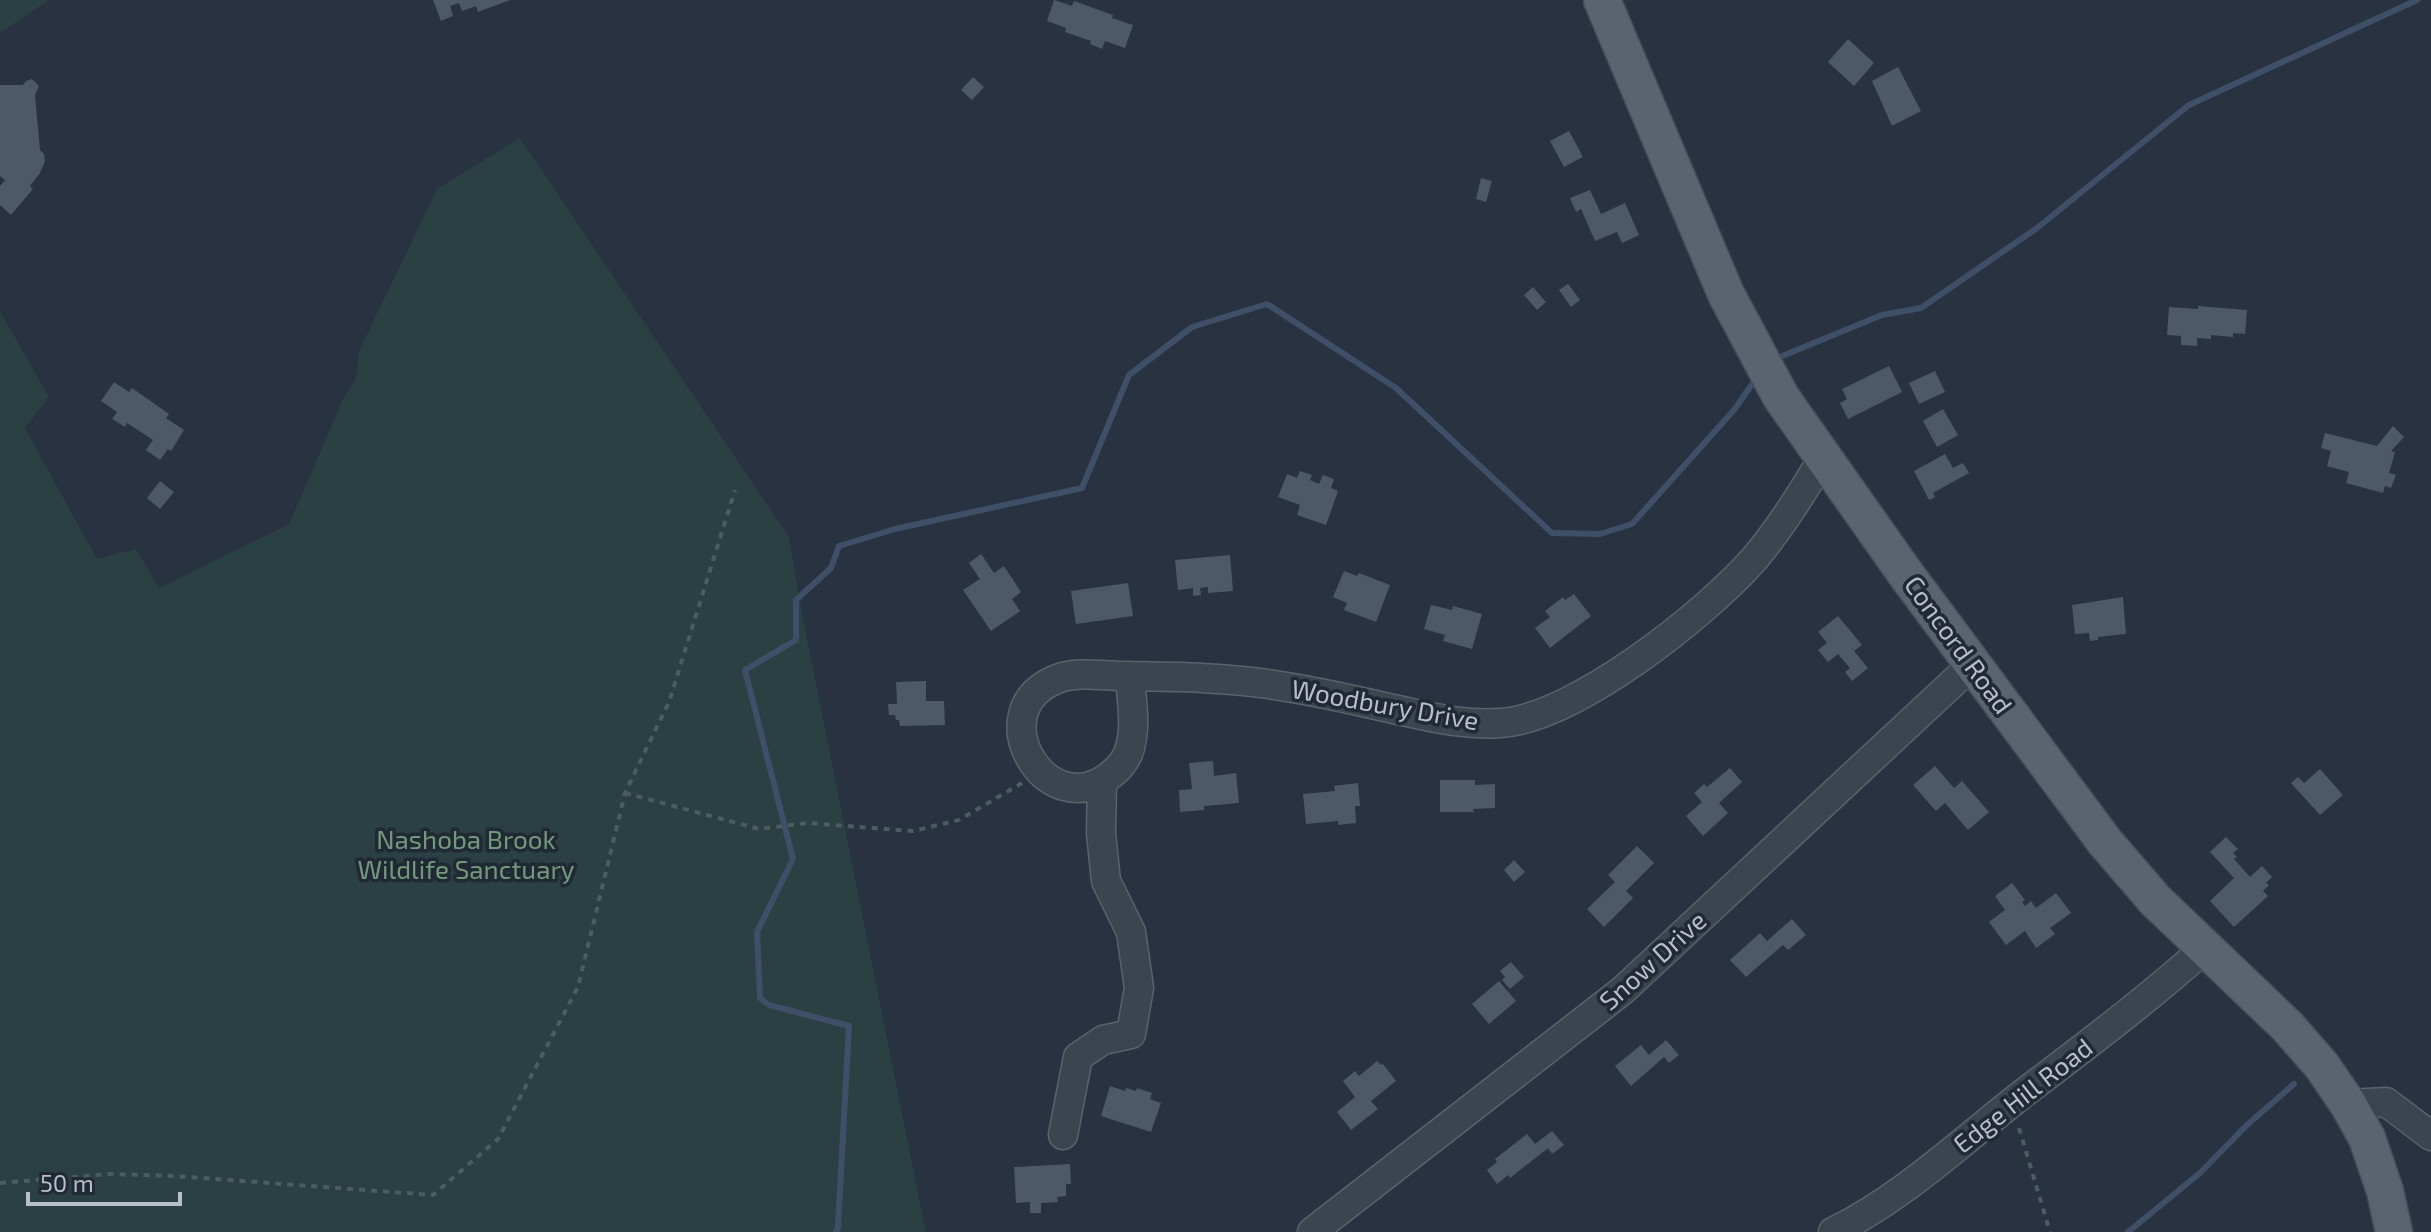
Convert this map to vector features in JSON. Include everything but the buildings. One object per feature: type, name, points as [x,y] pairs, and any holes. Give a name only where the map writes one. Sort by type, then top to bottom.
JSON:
[{"type":"main road","name":"Concord Road","points":[[1602,0],[1726,294],[1764,367],[1823,458],[1972,665],[2113,852],[2155,900],[2288,1027],[2322,1066],[2367,1138],[2381,1177],[2394,1232]]},
{"type":"street","name":"Woodbury Drive","points":[[1040,773],[1029,760],[1023,745],[1021,728],[1024,712],[1044,686],[1059,678],[1075,675],[1219,678],[1265,683],[1461,724],[1502,723],[1535,716],[1589,691],[1636,660],[1722,593],[1790,514],[1823,458]]},
{"type":"street","name":"Snow Drive","points":[[1312,1232],[1622,991],[1972,665]]},
{"type":"street","points":[[1040,773],[1053,782],[1085,786],[1102,781],[1115,772],[1125,759],[1131,743],[1130,676]]},
{"type":"street","points":[[1063,1135],[1078,1057],[1103,1040],[1131,1034],[1139,988],[1131,932],[1106,881],[1101,833],[1102,781]]},
{"type":"street","name":"Edge Hill Road","points":[[1833,1232],[1913,1182],[2098,1038],[2205,948]]},
{"type":"street","points":[[2348,1104],[2386,1102],[2431,1136]]},
{"type":"path","points":[[0,1183],[110,1174],[433,1195],[498,1139],[578,987],[625,793],[669,702],[735,490]]},
{"type":"path","points":[[625,793],[759,829],[807,823],[913,831],[959,820],[1040,773]]},
{"type":"path","points":[[2012,1102],[2050,1232]]},
{"type":"green space","points":[[0,0],[49,0],[0,33]]},
{"type":"green space","name":"Nashoba Brook Wildlife Sanctuary","points":[[520,138],[789,537],[926,1232],[0,1232],[0,311],[49,397],[25,428],[97,559],[136,549],[159,588],[289,524],[343,399],[356,378],[359,351],[437,189]]},
{"type":"waterway","points":[[1775,359],[1882,315],[1921,308],[2037,228],[2189,105],[2417,0]]},
{"type":"waterway","points":[[836,1232],[849,1026],[769,1005],[760,998],[757,932],[793,859],[745,670],[796,640],[796,600],[831,568],[839,546],[895,529],[1082,488],[1129,375],[1192,327],[1267,304],[1396,388],[1552,533],[1600,534],[1632,524],[1734,410],[1755,380]]},
{"type":"waterway","points":[[2128,1232],[2200,1173],[2247,1125],[2294,1084]]}]
